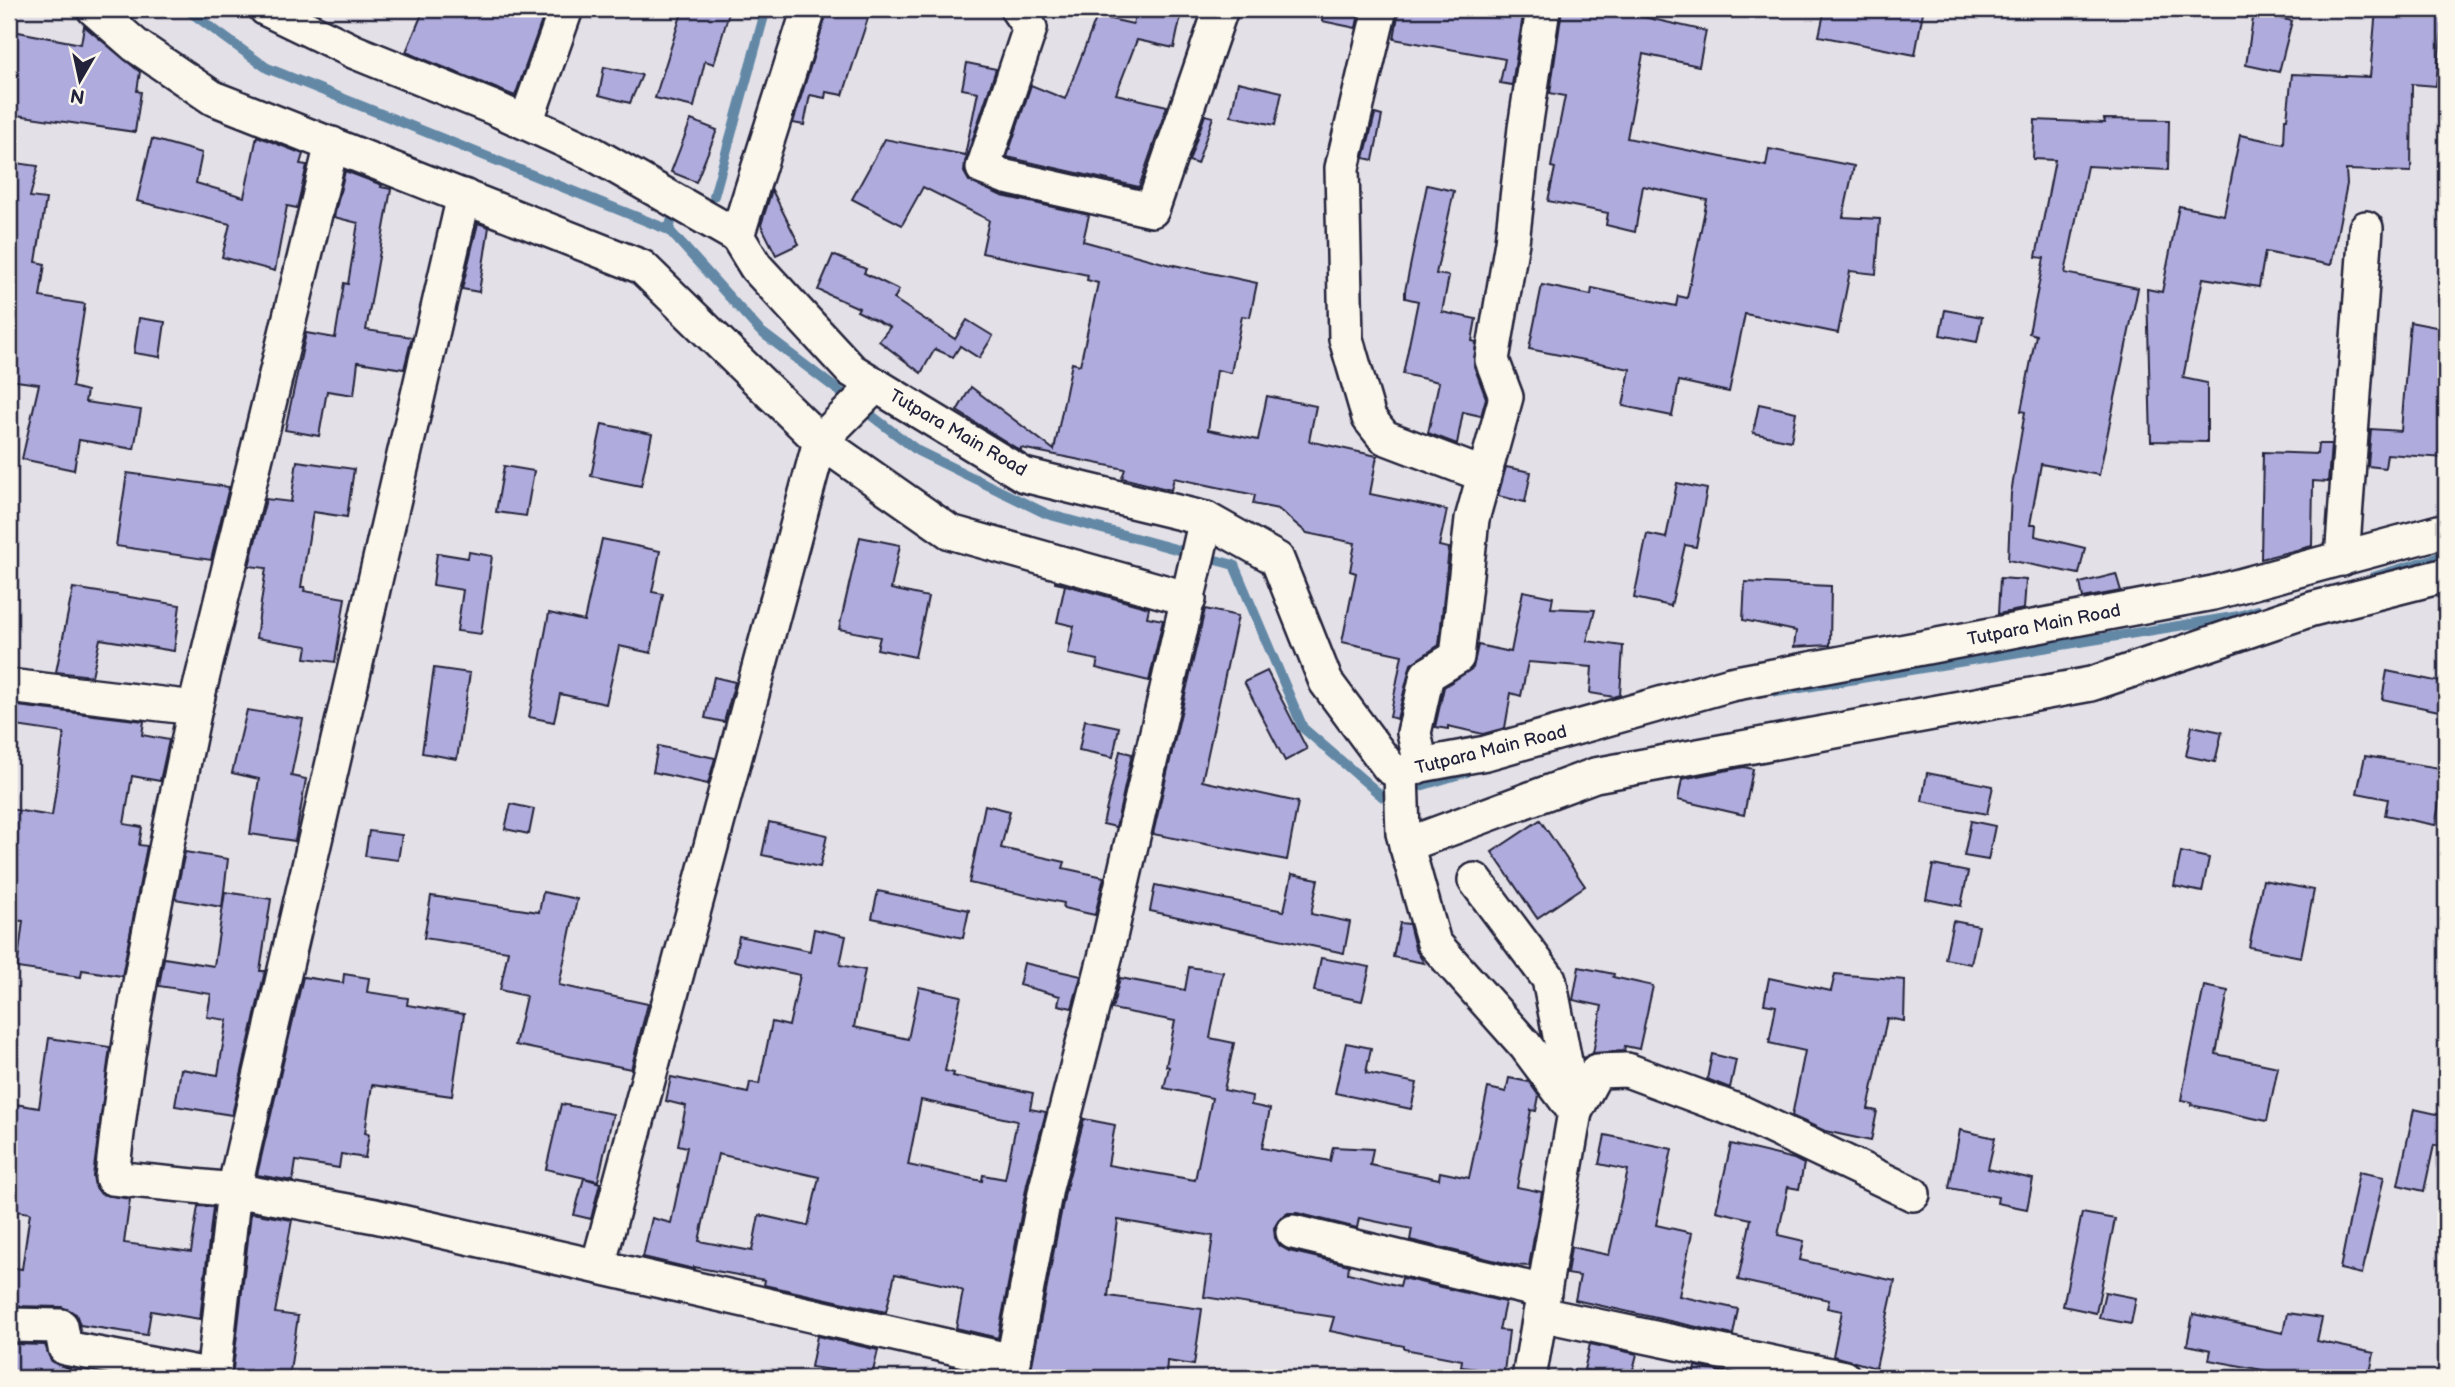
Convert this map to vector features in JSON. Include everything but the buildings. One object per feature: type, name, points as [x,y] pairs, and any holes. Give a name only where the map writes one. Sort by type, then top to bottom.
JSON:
[{"type":"street","points":[[94,9],[135,45],[213,98],[642,267],[820,441],[950,532],[1191,593]]},
{"type":"street","points":[[266,9],[355,52],[526,122],[590,152],[737,236],[808,9]]},
{"type":"street","points":[[526,122],[566,9]]},
{"type":"street","points":[[1017,9],[1030,28],[983,168],[1006,177],[1152,210],[1221,9]]},
{"type":"street","points":[[1380,9],[1342,168],[1346,339],[1369,418],[1384,437],[1484,475]]},
{"type":"street","points":[[1543,9],[1525,128],[1512,242],[1492,360],[1506,397],[1472,519],[1457,657],[1427,675],[1414,733],[1405,839],[1434,943],[1525,1045],[1575,1112]]},
{"type":"street","points":[[332,144],[195,709],[144,953],[119,1108],[112,1178],[234,1190],[375,1216],[598,1266],[1008,1370],[1046,1188],[1107,954],[1204,528]]},
{"type":"street","points":[[9,1325],[61,1326],[65,1348],[213,1377],[234,1190],[464,196]]},
{"type":"street","points":[[2342,559],[2366,228]]},
{"type":"street","name":"Tutpara Main Road","points":[[737,236],[756,267],[851,370],[863,398],[1024,475],[1204,528],[1277,559],[1326,682],[1389,767],[1411,770],[1486,753],[1731,684],[2213,593],[2446,530]]},
{"type":"street","points":[[598,1266],[820,441],[863,398]]},
{"type":"street","points":[[1405,839],[1595,775],[2091,684],[2312,609],[2446,575]]},
{"type":"street","points":[[9,686],[195,709]]},
{"type":"street","points":[[1475,880],[1549,979],[1575,1112]]},
{"type":"street","points":[[1529,1378],[1575,1112],[1597,1071],[1627,1070],[1740,1112],[1913,1194]]},
{"type":"street","points":[[1293,1232],[1542,1303],[1844,1378]]},
{"type":"waterway","points":[[186,9],[267,68],[669,230],[760,331],[918,451],[1047,514],[1234,565],[1303,728],[1383,797],[1467,772]]},
{"type":"waterway","points":[[714,196],[766,9]]},
{"type":"waterway","points":[[669,230],[672,218]]},
{"type":"waterway","points":[[2373,577],[2446,555]]},
{"type":"waterway","points":[[1776,692],[2239,616],[2258,610]]}]
